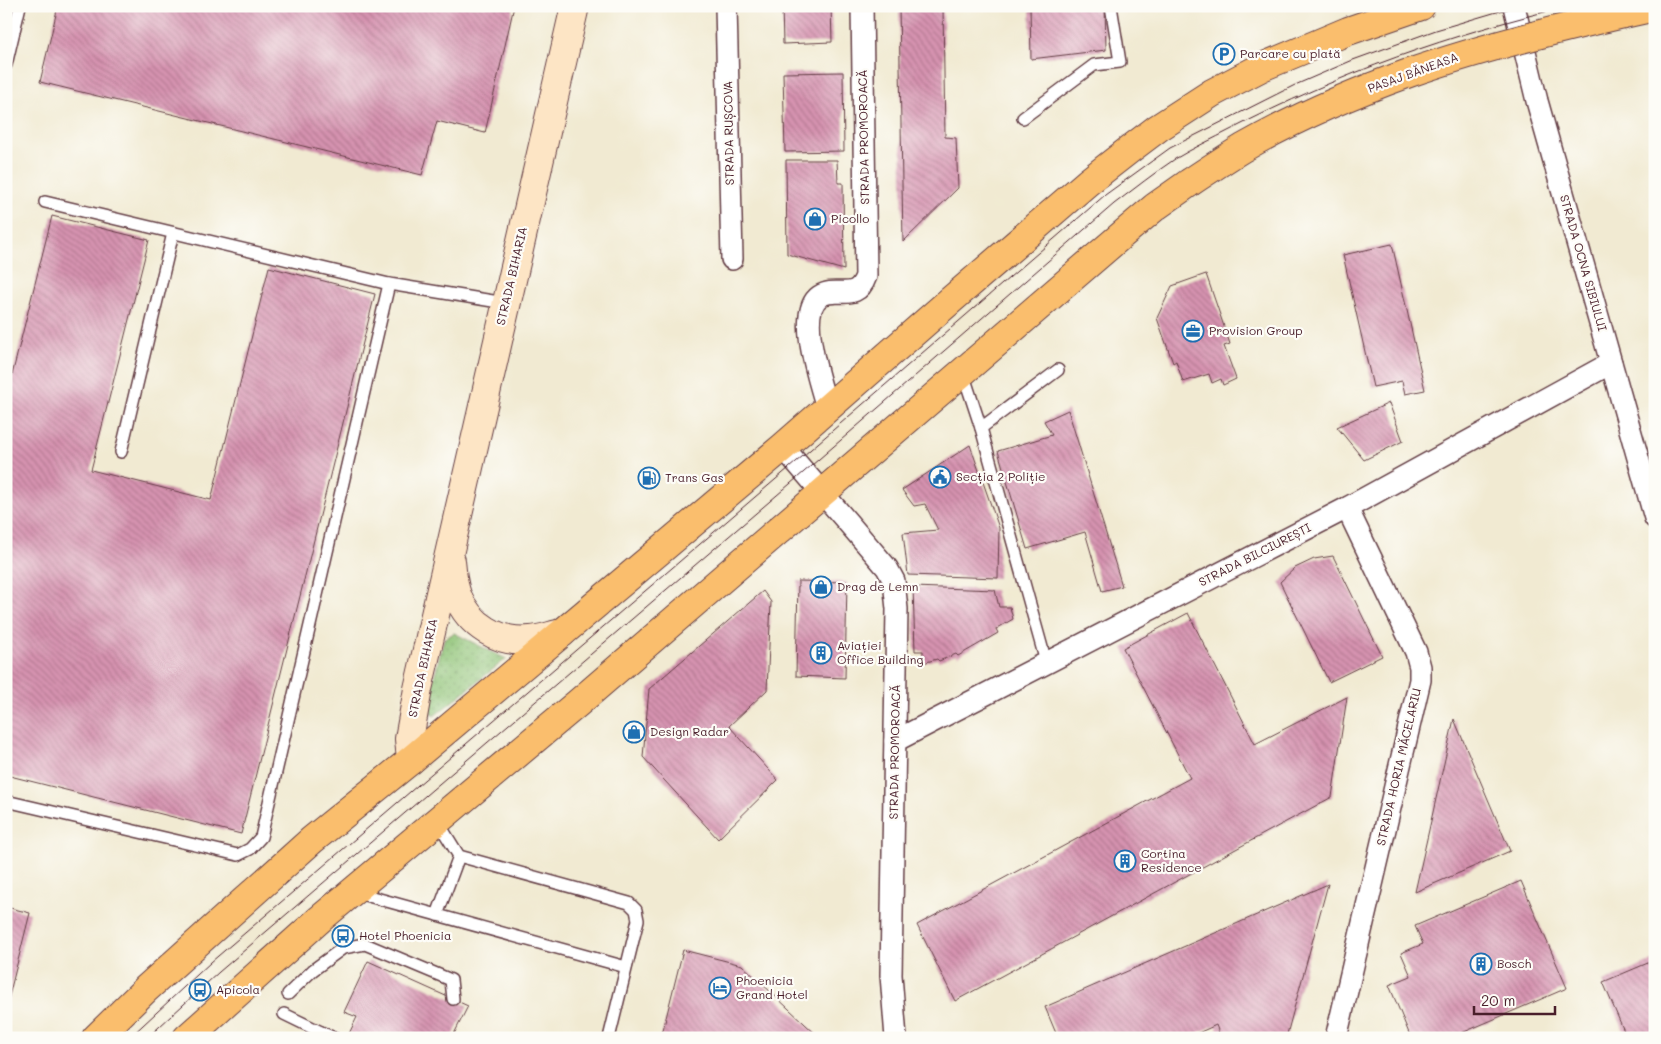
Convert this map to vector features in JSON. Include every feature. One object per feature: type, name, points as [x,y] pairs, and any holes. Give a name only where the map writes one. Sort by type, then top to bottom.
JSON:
[{"type":"main road","points":[[96,1038],[146,989],[305,847],[783,447],[1088,182],[1158,128],[1212,93],[1262,67],[1348,30],[1421,6]]},
{"type":"main road","name":"PASAJ BĂNEASA","points":[[187,1038],[352,892],[438,822],[1130,229],[1189,183],[1243,148],[1274,132],[1328,106],[1408,73],[1515,41],[1655,7]]},
{"type":"street","name":"STRADA BIHARIA","points":[[411,760],[412,716],[575,6]]},
{"type":"street","name":"STRADA RUȘCOVA","points":[[726,6],[732,259]]},
{"type":"street","name":"STRADA PROMOROACĂ","points":[[827,408],[812,350],[810,335],[811,311],[814,303],[820,296],[849,293],[856,290],[862,285],[866,276],[862,6]]},
{"type":"street","name":"STRADA OCNA SIBIULUI","points":[[1514,6],[1537,101],[1655,518]]},
{"type":"street","name":"STRADA BILCIUREȘTI","points":[[895,740],[1347,508],[1611,363]]},
{"type":"street","name":"STRADA PROMOROACĂ","points":[[783,447],[822,494],[878,555],[894,581],[896,609],[891,975],[896,1038]]},
{"type":"street","name":"STRADA HORIA MĂCELARIU","points":[[1336,1038],[1420,680],[1420,666],[1416,652],[1347,508]]},
{"type":"street","name":"STRADA BIHARIA","points":[[450,547],[453,579],[457,595],[464,609],[474,622],[497,636],[518,640],[531,640],[562,633]]},
{"type":"lane","points":[[6,65],[20,6]]},
{"type":"lane","points":[[1023,118],[1094,65],[1120,62],[1111,6]]},
{"type":"lane","points":[[45,202],[389,284],[506,303]]},
{"type":"lane","points":[[121,452],[173,233]]},
{"type":"lane","points":[[6,800],[238,855],[250,848],[261,836],[389,284]]},
{"type":"lane","points":[[981,428],[1058,370]]},
{"type":"lane","points":[[963,374],[981,428],[1046,662]]},
{"type":"lane","points":[[438,822],[459,856],[629,903],[636,910],[638,920],[608,1038]]},
{"type":"lane","points":[[437,915],[459,856]]},
{"type":"lane","points":[[352,892],[626,967]]},
{"type":"lane","points":[[288,994],[313,970],[343,948],[365,944],[452,980],[453,999]]},
{"type":"lane","points":[[284,1014],[320,1035],[334,1038]]},
{"type":"green space","points":[[454,633],[506,659],[434,716],[426,709],[444,639]]},
{"type":"building","points":[[58,6],[514,6],[485,133],[437,121],[422,175],[40,82]]},
{"type":"building","points":[[782,6],[831,6],[832,42],[783,44]]},
{"type":"building","points":[[899,6],[961,6],[961,8],[943,9],[945,137],[956,138],[958,188],[903,242]]},
{"type":"building","points":[[1030,6],[1105,6],[1106,50],[1031,59]]},
{"type":"building","points":[[843,72],[844,151],[785,152],[783,73]]},
{"type":"building","name":"Picollo","points":[[786,160],[837,160],[838,183],[843,183],[844,270],[787,254]]},
{"type":"building","points":[[52,216],[149,240],[91,470],[211,500],[269,267],[375,294],[241,834],[6,775],[6,399]]},
{"type":"building","points":[[1392,244],[1425,390],[1405,394],[1402,381],[1373,387],[1343,255]]},
{"type":"building","name":"Provision Group","points":[[1206,274],[1230,344],[1224,346],[1236,379],[1223,385],[1221,379],[1212,383],[1209,374],[1183,382],[1176,361],[1173,363],[1157,318],[1172,286]]},
{"type":"building","points":[[1389,403],[1403,441],[1364,460],[1337,427]]},
{"type":"building","points":[[1068,410],[1122,586],[1102,591],[1085,532],[1027,549],[998,451],[1052,435],[1044,421]]},
{"type":"building","points":[[970,445],[999,528],[998,578],[908,575],[903,533],[938,530],[925,504],[914,506],[902,490]]},
{"type":"building","points":[[1333,556],[1382,656],[1329,682],[1280,582],[1295,568],[1314,559]]},
{"type":"building","name":"Aviației Office Building","points":[[798,581],[847,582],[845,678],[796,676]]},
{"type":"building","points":[[913,587],[995,590],[999,607],[1010,607],[1013,619],[996,629],[998,633],[958,656],[956,654],[939,661],[937,659],[923,663],[923,651],[915,651]]},
{"type":"building","points":[[763,591],[771,602],[767,690],[729,726],[778,780],[718,839],[643,757],[649,689]]},
{"type":"building","name":"Cortina Residence","points":[[1188,613],[1255,744],[1347,697],[1332,797],[955,1001],[917,925],[1190,778],[1123,648]]},
{"type":"building","points":[[1454,719],[1510,851],[1415,892]]},
{"type":"building","name":"Bosch","points":[[1521,881],[1567,988],[1450,1038],[1411,1038],[1389,985],[1411,976],[1401,953],[1423,944],[1415,926]]},
{"type":"building","points":[[1328,884],[1286,1038],[1221,1038],[1216,1025],[1187,1038],[1058,1038],[1045,1007]]},
{"type":"building","points":[[6,907],[30,913],[7,1004],[6,1003]]},
{"type":"building","name":"Phoenicia Grand Hotel","points":[[683,950],[742,965],[820,1038],[661,1038]]},
{"type":"building","points":[[1655,960],[1655,1038],[1627,1038],[1603,982]]},
{"type":"building","points":[[368,961],[468,1006],[452,1038],[347,1038],[357,1017],[344,1012]]},
{"type":"tram line","points":[[129,1038],[211,962],[1105,195],[1170,148],[1295,85],[1353,60],[1436,30],[1517,6]]},
{"type":"tram line","points":[[147,1038],[219,972],[804,472],[1114,204],[1159,170],[1189,151],[1272,109],[1355,73],[1439,42],[1569,6]]},
{"type":"place","name":"Parcare cu plată","points":[[1224,54]]},
{"type":"place","name":"Picollo","points":[[815,219]]},
{"type":"place","name":"Provision Group","points":[[1193,331]]},
{"type":"place","name":"Secția 2 Poliție","points":[[940,477]]},
{"type":"place","name":"Trans Gas","points":[[649,478]]},
{"type":"place","name":"Drag de Lemn","points":[[821,587]]},
{"type":"place","name":"Aviației Office Building","points":[[821,653]]},
{"type":"place","name":"Design Radar","points":[[634,732]]},
{"type":"place","name":"Cortina Residence","points":[[1125,861]]},
{"type":"place","name":"Hotel Phoenicia","points":[[343,936]]},
{"type":"place","name":"Bosch","points":[[1481,964]]},
{"type":"place","name":"Phoenicia Grand Hotel","points":[[720,988]]},
{"type":"place","name":"Apicola","points":[[200,990]]}]
